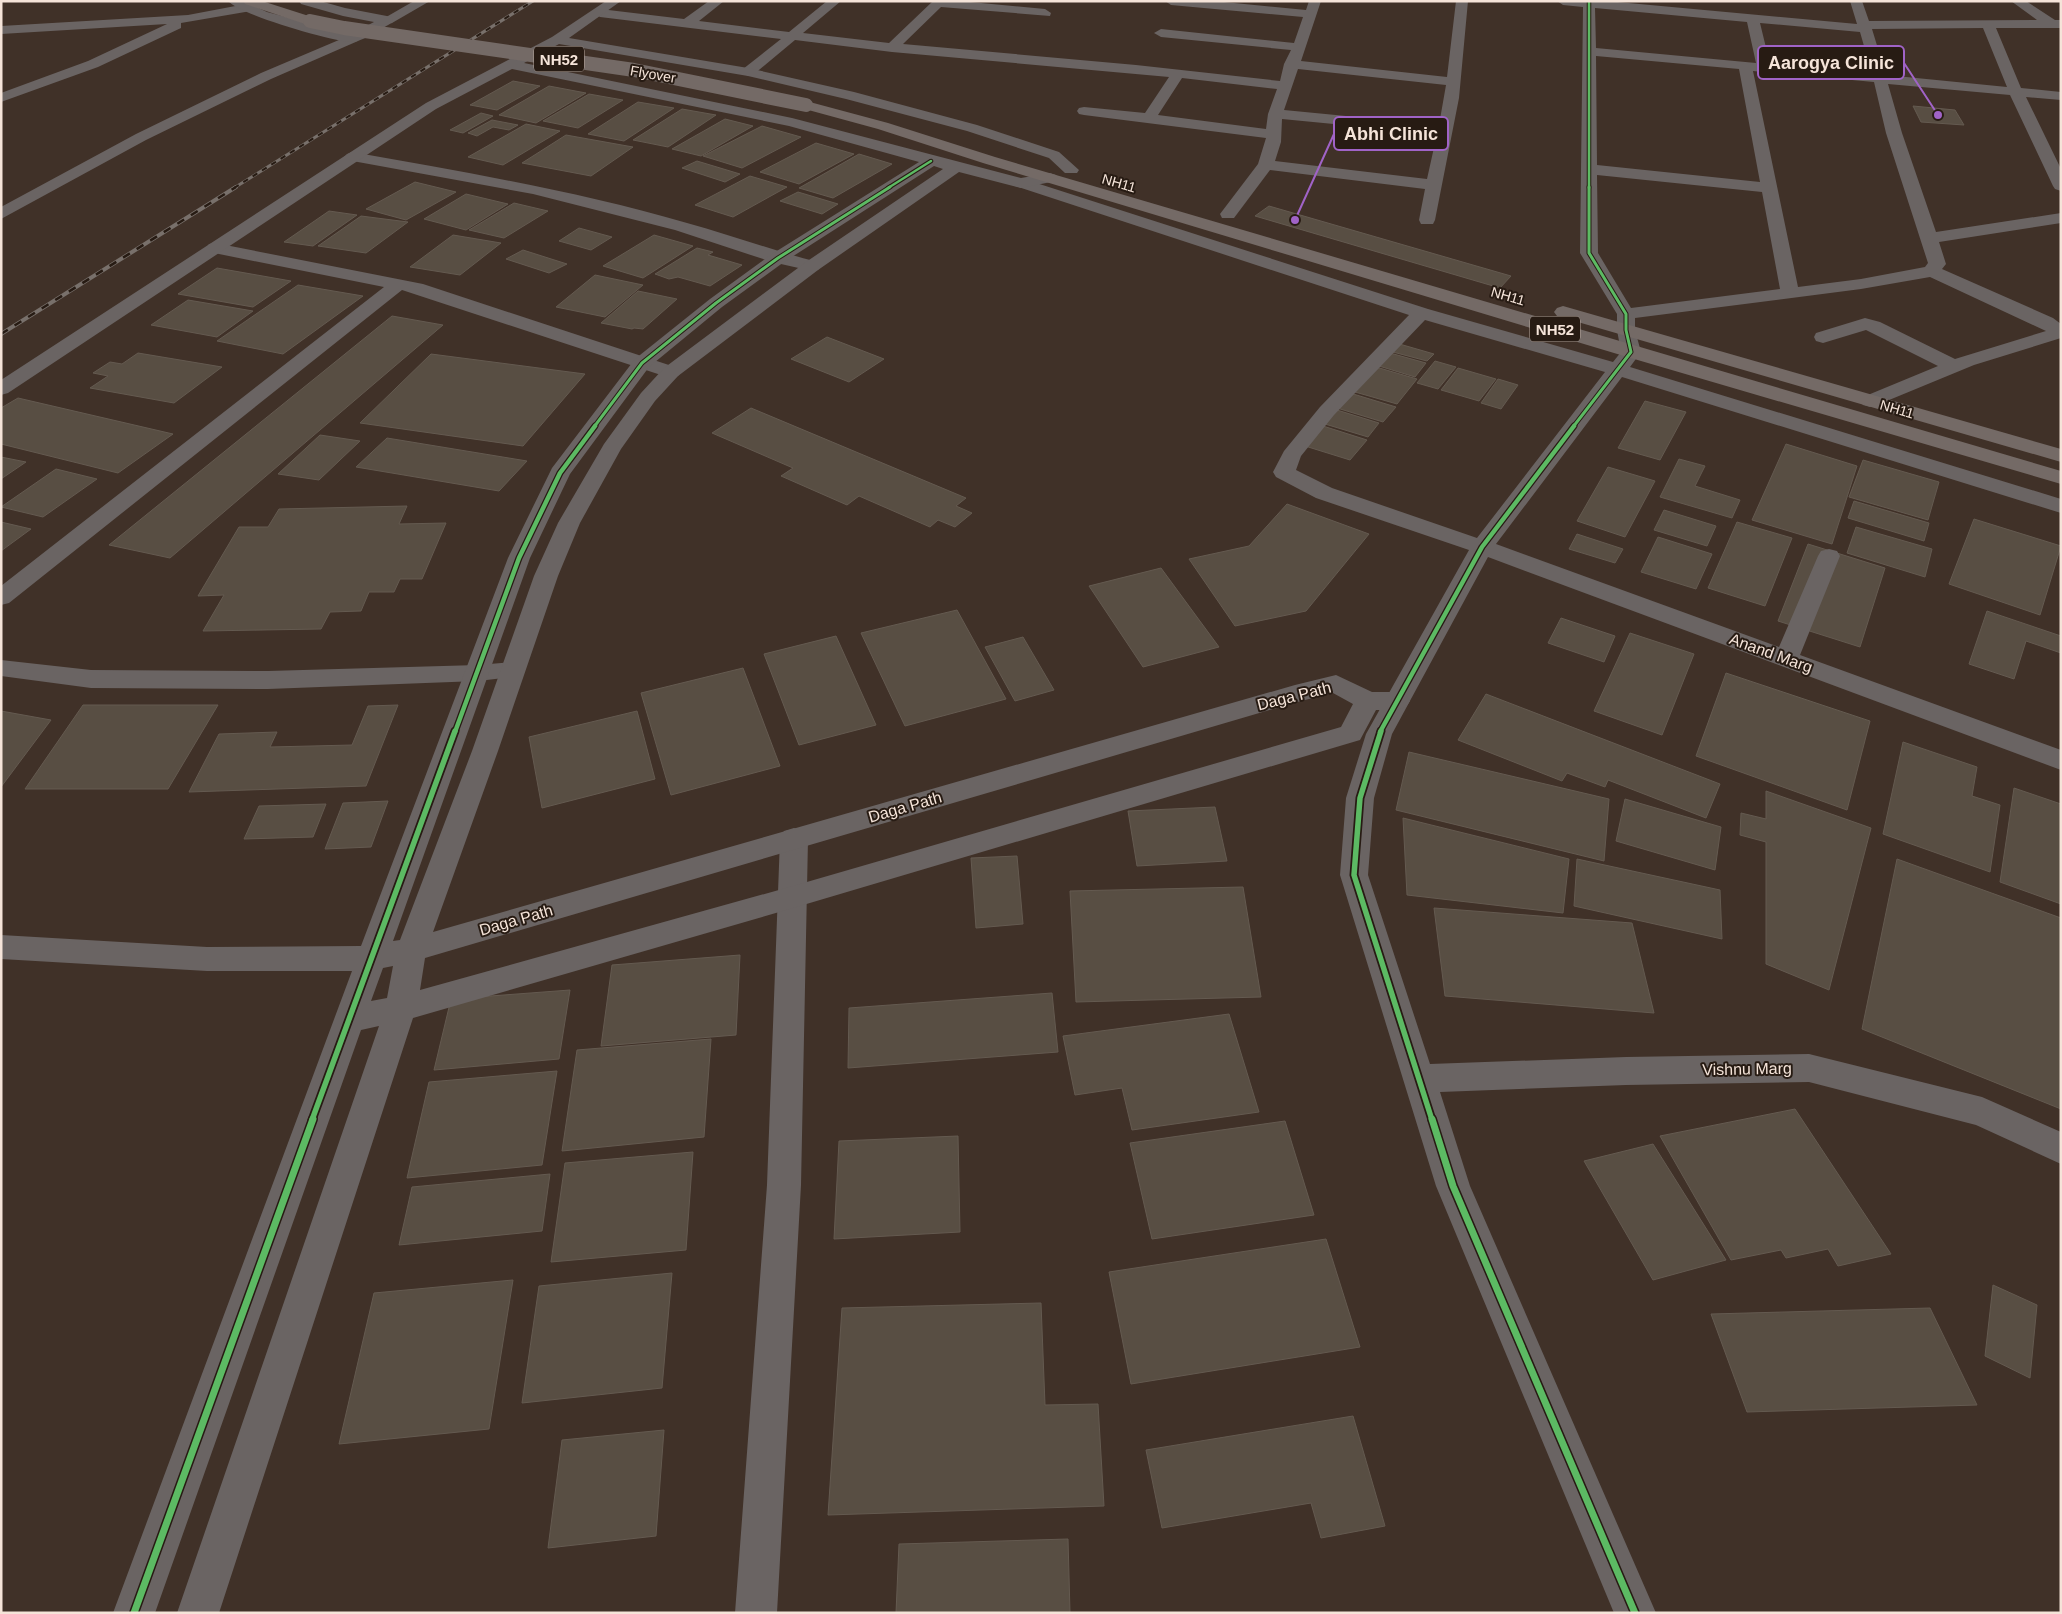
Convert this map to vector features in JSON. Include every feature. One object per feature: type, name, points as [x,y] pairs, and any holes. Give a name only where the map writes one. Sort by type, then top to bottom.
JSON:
[{"type":"highway","name":"Flyover","points":[[284,1],[357,21],[652,63],[812,100],[1003,148],[1071,170]]},
{"type":"highway","name":"Flyover","points":[[248,4],[344,28],[642,71],[748,91],[812,100],[883,126],[1050,178]]},
{"type":"highway","name":"NH11","points":[[1071,170],[1342,247]]},
{"type":"highway","name":"NH52","points":[[1050,178],[1626,342],[2061,478]]},
{"type":"highway","name":"NH11","points":[[1550,308],[1626,342],[1870,401],[2061,456]]},
{"type":"street","points":[[234,1],[248,4],[262,15],[306,28],[353,38]]},
{"type":"street","points":[[306,1],[342,12],[387,20]]},
{"type":"street","points":[[1,214],[141,137],[266,76],[353,38],[424,1]]},
{"type":"street","points":[[1,388],[431,106],[556,40],[600,13],[615,1]]},
{"type":"street","points":[[686,24],[718,1]]},
{"type":"street","points":[[748,72],[835,1]]},
{"type":"street","points":[[1171,1],[1312,8],[1275,114],[1273,134],[1266,164],[1228,214]]},
{"type":"street","points":[[1427,220],[1446,130],[1462,1]]},
{"type":"street","points":[[1563,1],[1865,27],[2056,24]]},
{"type":"street","points":[[1733,1],[1736,17]]},
{"type":"street","points":[[1856,1],[1894,133],[1929,238],[1936,264],[1932,271]]},
{"type":"street","points":[[2017,1],[2056,24]]},
{"type":"street","points":[[892,48],[939,2],[1045,13]]},
{"type":"street","points":[[1590,2],[1588,253],[1626,342]]},
{"type":"street","points":[[1,30],[188,19],[248,4]]},
{"type":"street","points":[[306,28],[342,12]]},
{"type":"street","points":[[600,13],[892,48],[1178,74],[1284,86]]},
{"type":"street","points":[[1753,18],[1764,68]]},
{"type":"street","points":[[1,98],[93,64],[188,19]]},
{"type":"street","points":[[1988,25],[2016,92],[2061,186]]},
{"type":"street","points":[[1161,33],[1298,47]]},
{"type":"street","points":[[556,40],[748,72],[849,95],[972,128],[1054,154],[1071,170]]},
{"type":"street","points":[[1589,51],[2061,96]]},
{"type":"street","points":[[509,64],[792,122],[943,164],[1021,183],[1421,313],[1626,342],[2061,506]]},
{"type":"street","points":[[1291,64],[1453,82]]},
{"type":"street","points":[[1746,66],[1790,292]]},
{"type":"street","points":[[1149,118],[1178,74]]},
{"type":"street","points":[[1084,111],[1273,134]]},
{"type":"street","points":[[1275,114],[1446,130]]},
{"type":"street","points":[[352,157],[533,190],[681,226],[778,258],[812,266]]},
{"type":"street","points":[[134,1613],[371,958],[519,558],[560,474],[642,363],[716,303],[778,258],[943,164]]},
{"type":"street","points":[[198,1613],[401,1008],[411,950],[482,760],[546,576],[569,523],[611,448],[648,397],[671,372],[943,164]]},
{"type":"street","points":[[1266,164],[1435,185]]},
{"type":"street","points":[[1589,169],[1770,188]]},
{"type":"street","points":[[1021,183],[1050,178]]},
{"type":"street","points":[[1929,238],[2061,218]]},
{"type":"street","points":[[215,248],[417,288],[671,372]]},
{"type":"street","points":[[1635,1613],[1453,1186],[1354,874],[1360,798],[1379,734],[1482,547],[1626,342],[1790,292],[1861,284],[1932,271],[2046,322],[2056,329],[2055,334],[1954,366],[1870,401]]},
{"type":"street","points":[[1,598],[400,284]]},
{"type":"street","name":"Anand Marg","points":[[1421,313],[1327,411],[1291,455],[1284,472],[1324,493],[1482,547],[2061,760]]},
{"type":"street","points":[[1824,336],[1864,324],[1873,326],[1954,366]]},
{"type":"street","points":[[1786,659],[1829,556]]},
{"type":"street","points":[[1,668],[91,679],[268,680],[478,673],[513,670]]},
{"type":"street","name":"Daga Path","points":[[1,947],[206,959],[371,958],[411,950],[1295,694],[1336,684],[1368,701],[1397,701]]},
{"type":"street","points":[[349,1019],[401,1008],[793,897],[1351,734],[1368,701]]},
{"type":"street","points":[[756,1613],[784,1185],[794,839]]},
{"type":"street","name":"Vishnu Marg","points":[[1419,1079],[1626,1071],[1810,1068],[1982,1112],[2061,1149]]},
{"type":"building","points":[[513,81],[540,86],[497,110],[470,105]]},
{"type":"building","points":[[549,86],[586,93],[536,123],[499,115]]},
{"type":"building","points":[[589,94],[623,100],[578,128],[543,121]]},
{"type":"building","points":[[638,102],[674,108],[624,141],[588,134]]},
{"type":"building","points":[[1913,106],[1955,110],[1964,125],[1921,122]]},
{"type":"building","points":[[682,109],[716,115],[668,147],[633,140]]},
{"type":"building","points":[[481,113],[493,116],[463,133],[450,130]]},
{"type":"building","points":[[725,119],[753,126],[701,156],[672,149]]},
{"type":"building","points":[[492,120],[518,125],[509,130],[493,127],[477,136],[468,133]]},
{"type":"building","points":[[526,124],[560,131],[503,165],[468,157]]},
{"type":"building","points":[[762,126],[801,137],[742,168],[703,156]]},
{"type":"building","points":[[566,135],[633,147],[591,176],[522,163]]},
{"type":"building","points":[[816,143],[854,154],[799,184],[760,172]]},
{"type":"building","points":[[859,154],[892,164],[833,198],[799,188]]},
{"type":"building","points":[[697,161],[740,174],[725,182],[682,168]]},
{"type":"building","points":[[750,176],[787,187],[733,217],[695,205]]},
{"type":"building","points":[[415,182],[456,192],[406,220],[366,209]]},
{"type":"building","points":[[798,192],[838,204],[822,214],[780,201]]},
{"type":"building","points":[[466,194],[508,204],[466,230],[424,219]]},
{"type":"building","points":[[514,203],[548,211],[504,238],[469,230]]},
{"type":"building","points":[[1269,206],[1511,276],[1500,288],[1255,216]]},
{"type":"building","points":[[329,211],[357,215],[313,246],[284,242]]},
{"type":"building","points":[[361,216],[408,222],[366,253],[318,246]]},
{"type":"building","points":[[579,228],[612,237],[591,250],[559,241]]},
{"type":"building","points":[[453,235],[501,243],[460,275],[410,267]]},
{"type":"building","points":[[654,235],[693,246],[643,278],[603,266]]},
{"type":"building","points":[[697,248],[713,252],[708,255],[742,265],[710,286],[678,277],[669,279],[655,274]]},
{"type":"building","points":[[523,250],[567,264],[549,273],[506,259]]},
{"type":"building","points":[[217,268],[291,281],[253,307],[178,294]]},
{"type":"building","points":[[595,275],[643,285],[605,317],[556,307]]},
{"type":"building","points":[[298,285],[363,296],[283,354],[217,341]]},
{"type":"building","points":[[638,291],[677,299],[643,329],[632,329],[601,323]]},
{"type":"building","points":[[188,300],[253,311],[217,337],[151,325]]},
{"type":"building","points":[[392,316],[443,325],[170,558],[109,545]]},
{"type":"building","points":[[827,337],[884,359],[849,382],[791,359]]},
{"type":"building","points":[[1396,343],[1434,354],[1427,361],[1389,351]]},
{"type":"building","points":[[138,353],[222,367],[174,403],[90,388],[108,376],[93,373],[110,362],[122,364]]},
{"type":"building","points":[[1390,353],[1426,363],[1415,377],[1379,366]]},
{"type":"building","points":[[431,354],[585,374],[523,446],[360,423]]},
{"type":"building","points":[[1435,361],[1456,367],[1438,389],[1417,383]]},
{"type":"building","points":[[1376,367],[1417,379],[1397,404],[1355,392]]},
{"type":"building","points":[[1458,368],[1496,379],[1479,401],[1441,390]]},
{"type":"building","points":[[1498,379],[1518,385],[1501,409],[1481,403]]},
{"type":"building","points":[[1350,393],[1396,407],[1383,422],[1337,408]]},
{"type":"building","points":[[18,398],[173,434],[118,473],[1,444],[1,408]]},
{"type":"building","points":[[1645,401],[1686,412],[1660,460],[1618,448]]},
{"type":"building","points":[[751,408],[966,498],[956,506],[972,513],[955,527],[938,520],[930,527],[859,496],[847,505],[781,476],[793,468],[712,433]]},
{"type":"building","points":[[1337,410],[1379,423],[1368,437],[1325,424]]},
{"type":"building","points":[[1323,426],[1367,440],[1350,460],[1305,446]]},
{"type":"building","points":[[320,435],[360,441],[319,480],[278,474]]},
{"type":"building","points":[[387,438],[527,461],[499,491],[356,467]]},
{"type":"building","points":[[1786,444],[1857,466],[1832,544],[1752,520]]},
{"type":"building","points":[[1,457],[26,462],[1,479]]},
{"type":"building","points":[[1679,459],[1705,466],[1695,486],[1740,500],[1732,518],[1660,497]]},
{"type":"building","points":[[1863,460],[1939,482],[1928,520],[1849,497]]},
{"type":"building","points":[[1608,467],[1655,481],[1625,537],[1577,521]]},
{"type":"building","points":[[56,469],[97,479],[43,517],[1,507]]},
{"type":"building","points":[[1854,501],[1929,523],[1924,541],[1848,518]]},
{"type":"building","points":[[1287,504],[1369,534],[1306,611],[1235,626],[1189,559],[1249,546]]},
{"type":"building","points":[[407,506],[399,524],[446,523],[422,579],[400,579],[394,592],[369,592],[361,611],[330,612],[321,629],[203,631],[224,595],[198,596],[239,527],[268,527],[279,509]]},
{"type":"building","points":[[1664,510],[1716,526],[1707,546],[1654,530]]},
{"type":"building","points":[[1974,519],[2061,546],[2040,615],[1949,584]]},
{"type":"building","points":[[1,522],[31,529],[1,551]]},
{"type":"building","points":[[1737,522],[1792,538],[1765,606],[1708,588]]},
{"type":"building","points":[[1856,527],[1932,549],[1925,577],[1847,553]]},
{"type":"building","points":[[1577,534],[1623,549],[1615,563],[1569,549]]},
{"type":"building","points":[[1658,537],[1712,554],[1696,589],[1641,572]]},
{"type":"building","points":[[1808,544],[1885,568],[1860,647],[1778,621]]},
{"type":"building","points":[[1161,568],[1219,647],[1143,667],[1089,586]]},
{"type":"building","points":[[957,610],[1006,699],[905,726],[861,633]]},
{"type":"building","points":[[1987,611],[2061,636],[2061,653],[2026,641],[2014,679],[1969,664]]},
{"type":"building","points":[[1561,618],[1615,636],[1604,662],[1548,643]]},
{"type":"building","points":[[1630,633],[1694,654],[1662,735],[1594,711]]},
{"type":"building","points":[[836,636],[876,725],[799,745],[764,654]]},
{"type":"building","points":[[1023,637],[1054,690],[1015,701],[985,647]]},
{"type":"building","points":[[743,668],[780,766],[671,795],[641,693]]},
{"type":"building","points":[[1726,673],[1870,721],[1847,810],[1696,756]]},
{"type":"building","points":[[1486,694],[1720,784],[1706,818],[1608,780],[1605,787],[1567,773],[1562,781],[1458,740]]},
{"type":"building","points":[[83,705],[218,705],[168,789],[25,789]]},
{"type":"building","points":[[398,705],[366,786],[189,792],[219,734],[277,732],[270,747],[352,745],[368,706]]},
{"type":"building","points":[[1,711],[51,720],[1,787]]},
{"type":"building","points":[[637,711],[655,779],[542,808],[529,737]]},
{"type":"building","points":[[1903,742],[1977,767],[1972,796],[2000,805],[1990,872],[1883,834]]},
{"type":"building","points":[[1409,752],[1609,799],[1604,861],[1396,810]]},
{"type":"building","points":[[2014,788],[2061,804],[2061,904],[2000,882]]},
{"type":"building","points":[[1766,791],[1871,828],[1829,990],[1766,964],[1766,842],[1740,835],[1741,813],[1766,819]]},
{"type":"building","points":[[1625,799],[1721,827],[1715,870],[1616,841]]},
{"type":"building","points":[[388,801],[371,847],[325,849],[343,803]]},
{"type":"building","points":[[326,804],[313,837],[244,839],[259,806]]},
{"type":"building","points":[[1215,807],[1227,861],[1137,866],[1128,811]]},
{"type":"building","points":[[1403,818],[1569,859],[1563,913],[1407,895]]},
{"type":"building","points":[[1017,856],[1023,924],[976,928],[971,858]]},
{"type":"building","points":[[1577,859],[1720,890],[1722,939],[1574,906]]},
{"type":"building","points":[[1897,859],[2061,918],[2061,1109],[1862,1029]]},
{"type":"building","points":[[1243,887],[1261,997],[1076,1002],[1070,891]]},
{"type":"building","points":[[1434,908],[1632,923],[1654,1013],[1445,996]]},
{"type":"building","points":[[740,955],[736,1035],[601,1046],[612,965]]},
{"type":"building","points":[[570,990],[559,1059],[434,1070],[451,999]]},
{"type":"building","points":[[1052,993],[1058,1052],[848,1068],[849,1008]]},
{"type":"building","points":[[1229,1014],[1259,1112],[1132,1130],[1122,1088],[1075,1095],[1063,1036]]},
{"type":"building","points":[[711,1039],[704,1137],[562,1151],[577,1050]]},
{"type":"building","points":[[557,1071],[542,1165],[407,1178],[429,1082]]},
{"type":"building","points":[[1795,1109],[1891,1254],[1838,1266],[1828,1249],[1786,1258],[1781,1250],[1731,1260],[1660,1136]]},
{"type":"building","points":[[1285,1121],[1314,1215],[1152,1239],[1130,1143]]},
{"type":"building","points":[[958,1136],[960,1232],[834,1239],[839,1141]]},
{"type":"building","points":[[1653,1144],[1726,1260],[1653,1280],[1584,1161]]},
{"type":"building","points":[[693,1152],[686,1250],[551,1262],[565,1163]]},
{"type":"building","points":[[550,1174],[542,1231],[399,1245],[412,1187]]},
{"type":"building","points":[[1326,1239],[1360,1347],[1131,1384],[1109,1272]]},
{"type":"building","points":[[672,1273],[662,1388],[522,1403],[539,1286]]},
{"type":"building","points":[[513,1280],[489,1429],[339,1444],[374,1293]]},
{"type":"building","points":[[1993,1285],[2037,1305],[2030,1378],[1985,1356]]},
{"type":"building","points":[[1041,1303],[1045,1405],[1098,1404],[1104,1506],[828,1515],[842,1308]]},
{"type":"building","points":[[1930,1308],[1977,1405],[1747,1412],[1711,1314]]},
{"type":"building","points":[[1353,1416],[1385,1526],[1321,1538],[1311,1503],[1162,1528],[1146,1450]]},
{"type":"building","points":[[664,1430],[656,1536],[548,1548],[562,1440]]},
{"type":"building","points":[[1068,1539],[1070,1613],[896,1613],[899,1544]]},
{"type":"railway","points":[[234,188],[533,1]]},
{"type":"railway","points":[[1,334],[236,187]]},
{"type":"cycle path","points":[[1589,1],[1589,253],[1626,314],[1626,330],[1631,352],[1482,547],[1402,690],[1379,734],[1360,798],[1354,875],[1453,1186],[1635,1613]]},
{"type":"cycle path","points":[[134,1613],[349,1019],[519,558],[560,473],[642,363],[716,303],[778,258],[931,161]]},
{"type":"place","name":"Aarogya Clinic","points":[[1938,115]]},
{"type":"place","name":"Abhi Clinic","points":[[1295,220]]}]
